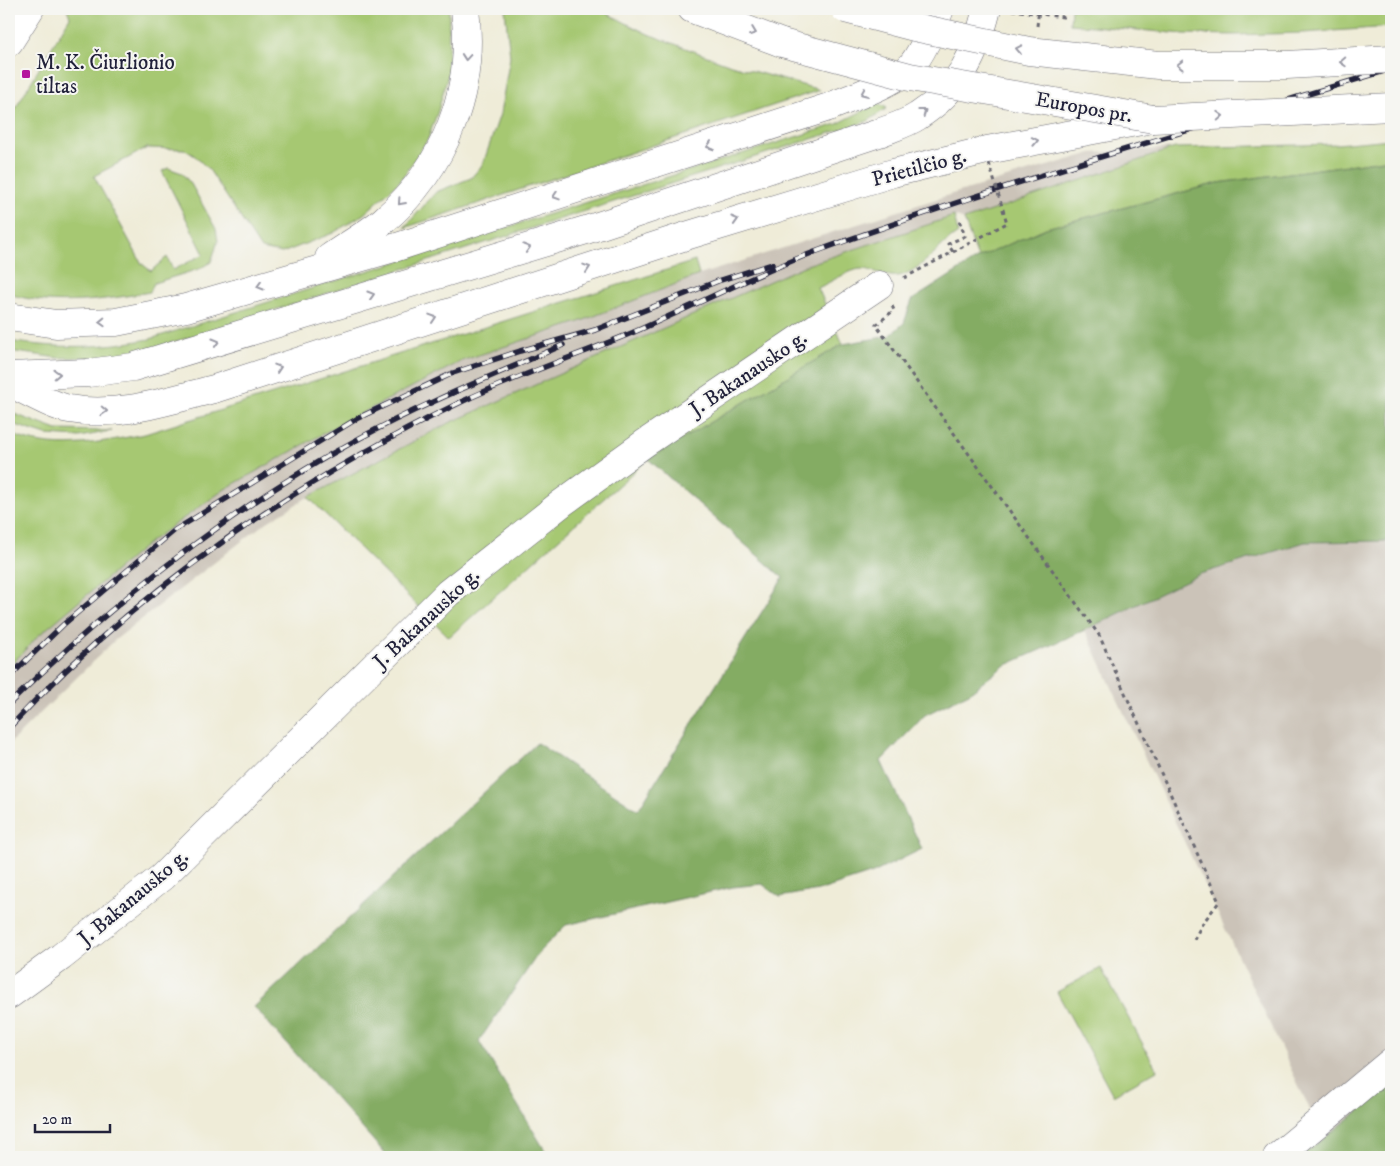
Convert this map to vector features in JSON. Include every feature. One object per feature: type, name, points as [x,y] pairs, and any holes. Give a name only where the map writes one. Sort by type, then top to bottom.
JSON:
[{"type":"main road","points":[[9,42],[30,9]]},
{"type":"main road","points":[[307,272],[382,222],[422,179],[441,151],[462,95],[468,34],[465,9]]},
{"type":"main road","name":"Europos pr.","points":[[692,9],[782,43],[910,77],[1154,119],[1391,107]]},
{"type":"main road","points":[[845,9],[914,27],[1029,51],[1158,65],[1288,65],[1391,59]]},
{"type":"main road","points":[[9,317],[56,324],[116,322],[186,308],[397,247],[829,107],[880,86],[908,69],[928,37],[940,9]]},
{"type":"main road","points":[[9,376],[88,373],[133,367],[586,230],[879,133],[918,117],[943,96],[965,72],[980,36],[987,9]]},
{"type":"main road","name":"Prietilčio g.","points":[[9,383],[67,409],[112,412],[151,405],[214,389],[689,235],[893,173],[987,150],[1154,119]]},
{"type":"main road","name":"J. Bakanausko g.","points":[[9,995],[61,957],[162,877],[448,593],[562,503],[645,443],[879,285]]},
{"type":"main road","points":[[1277,1157],[1391,1062]]},
{"type":"path","points":[[1003,9],[1063,17],[1063,9]]},
{"type":"path","points":[[1037,28],[1039,9]]},
{"type":"path","points":[[989,163],[1007,223],[898,282],[879,285],[894,310],[876,324],[1099,635],[1220,902],[1202,924],[1193,942]]},
{"type":"path","points":[[953,252],[948,244],[964,236],[959,220]]},
{"type":"shaded area","points":[[1175,148],[964,220],[954,216],[447,424],[308,497],[264,524],[115,640],[9,744],[9,667],[38,636],[151,541],[225,489],[333,428],[464,360],[579,322],[699,275],[952,194],[1092,153]]},
{"type":"shaded area","points":[[1391,541],[1391,1086],[1328,1136],[1312,1114],[1085,630],[1200,574],[1305,542]]},
{"type":"green space","points":[[67,9],[449,9],[448,75],[428,139],[400,181],[364,214],[333,233],[282,253],[261,249],[210,171],[195,156],[184,149],[147,148],[94,176],[142,264],[151,271],[167,257],[173,270],[204,254],[162,171],[168,168],[182,173],[191,184],[216,229],[218,241],[211,262],[199,269],[154,283],[150,292],[115,298],[62,302],[26,298],[9,294],[9,119],[70,17]]},
{"type":"green space","points":[[505,9],[598,9],[648,34],[731,65],[820,90],[404,228],[436,192],[471,178],[483,164],[500,114],[510,57]]},
{"type":"green space","points":[[1071,9],[1391,9],[1391,27],[1303,33],[1184,34],[1070,24]]},
{"type":"green space","points":[[878,103],[887,108],[868,121],[127,357],[58,358],[9,351],[9,341],[62,346],[97,346],[150,339],[837,124]]},
{"type":"green space","points":[[1391,139],[1391,159],[1218,183],[1046,228],[978,258],[964,220],[1175,148],[1337,144]]},
{"type":"green space","points":[[1391,159],[1391,541],[1305,542],[1200,574],[1085,630],[1004,666],[969,693],[925,715],[881,761],[922,849],[873,873],[824,889],[780,897],[762,884],[733,887],[566,925],[540,951],[479,1041],[549,1157],[388,1157],[254,1007],[537,743],[638,810],[783,578],[648,459],[843,344],[889,336],[904,323],[912,300],[978,258],[1046,228],[1218,183]]},
{"type":"green space","points":[[954,216],[958,233],[911,271],[903,275],[892,276],[861,269],[845,274],[818,288],[843,344],[648,459],[449,637],[308,497],[447,424],[804,266]]},
{"type":"green space","points":[[695,261],[699,275],[579,322],[464,360],[333,428],[225,489],[151,541],[38,636],[9,667],[9,433],[42,443],[59,445],[93,443],[145,434]]},
{"type":"green space","points":[[9,412],[57,430],[112,431],[79,437],[46,435],[9,423]]},
{"type":"green space","points":[[1101,968],[1157,1070],[1113,1095],[1057,992]]},
{"type":"green space","points":[[1391,1086],[1391,1157],[1300,1157]]},
{"type":"railway","points":[[9,728],[58,678],[110,631],[164,586],[220,544],[338,468],[461,402],[634,332],[750,279],[820,250],[1033,178],[1391,69]]},
{"type":"railway","points":[[9,677],[64,624],[175,530],[358,418],[453,373],[520,351],[595,330],[718,281],[772,264]]},
{"type":"railway","points":[[9,704],[132,593],[220,526],[312,465],[360,438],[435,401],[563,345]]},
{"type":"place","name":"M. K. Čiurlionio tiltas","points":[[26,74]]}]
